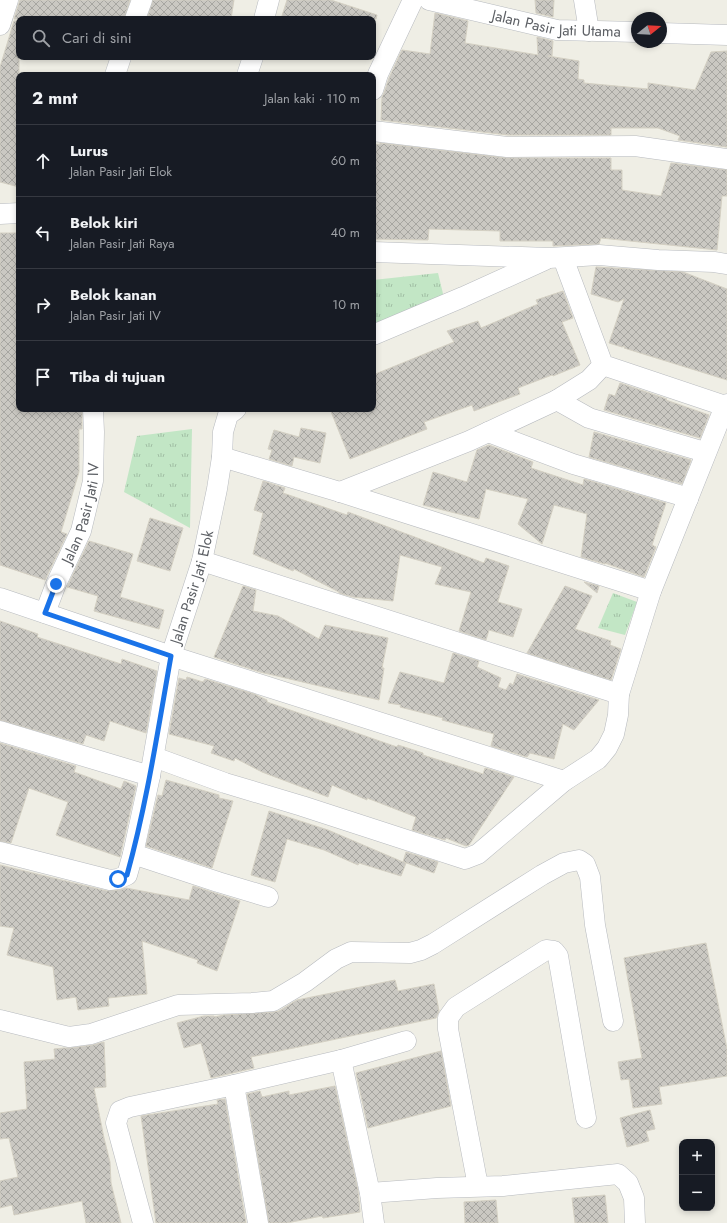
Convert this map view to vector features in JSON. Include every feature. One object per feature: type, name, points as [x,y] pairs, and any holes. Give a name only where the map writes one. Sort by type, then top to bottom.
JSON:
[{"type":"street","points":[[0,25],[8,0]]},
{"type":"street","points":[[136,16],[142,0]]},
{"type":"street","points":[[265,16],[270,0]]},
{"type":"street","points":[[376,80],[413,0]]},
{"type":"street","name":"Jalan Pasir Jati Utama","points":[[429,0],[557,30],[631,32]]},
{"type":"street","points":[[584,0],[589,31]]},
{"type":"street","points":[[667,33],[727,35]]},
{"type":"street","points":[[116,72],[120,60]]},
{"type":"street","points":[[249,72],[252,60]]},
{"type":"street","points":[[376,131],[508,147],[635,146],[727,159]]},
{"type":"street","points":[[0,214],[16,213]]},
{"type":"street","points":[[376,252],[556,258],[599,255],[727,264]]},
{"type":"street","points":[[376,334],[556,258]]},
{"type":"street","points":[[154,757],[225,783],[302,806],[465,859],[478,854],[564,781],[598,760],[607,748],[614,734],[618,715],[619,694],[651,591],[705,453],[726,405],[603,365],[556,258]]},
{"type":"street","points":[[340,492],[470,440],[557,400],[588,380],[603,365]]},
{"type":"street","points":[[557,400],[589,418],[705,453]]},
{"type":"street","name":"Jalan Pasir Jati IV","points":[[45,613],[56,584],[81,532],[93,480],[93,412]]},
{"type":"street","name":"Jalan Pasir Jati Elok","points":[[0,852],[110,880],[118,879],[127,875],[154,757],[171,656],[202,561],[217,489],[222,457],[223,432],[230,412]]},
{"type":"street","points":[[488,432],[573,464],[679,495],[688,499]]},
{"type":"street","points":[[222,457],[340,492],[651,591]]},
{"type":"street","points":[[202,561],[619,694]]},
{"type":"street","points":[[0,598],[171,656],[564,781]]},
{"type":"street","points":[[0,731],[150,776]]},
{"type":"street","points":[[133,854],[268,897]]},
{"type":"street","points":[[0,1020],[69,1036],[90,1034],[178,1005],[273,1001],[305,982],[336,959],[351,952],[410,953],[421,950],[433,944],[542,875],[564,863],[578,860],[585,864],[590,877],[595,925],[613,1020]]},
{"type":"street","points":[[478,1186],[448,1029],[448,1018],[456,1007],[546,950],[554,951],[558,956],[586,1118]]},
{"type":"street","points":[[143,1223],[116,1123],[120,1111],[130,1106],[234,1085],[341,1060],[406,1041]]},
{"type":"street","points":[[341,1060],[370,1193],[374,1223]]},
{"type":"street","points":[[234,1085],[258,1223]]},
{"type":"street","points":[[370,1193],[437,1188],[503,1186],[618,1174],[628,1183],[634,1198],[635,1223]]},
{"type":"green space","points":[[438,273],[445,302],[376,323],[376,280]]},
{"type":"green space","points":[[192,429],[190,528],[124,492],[137,436]]},
{"type":"green space","points":[[613,593],[637,602],[625,635],[598,628]]},
{"type":"building","points":[[20,0],[130,0],[125,16],[16,16],[16,19],[14,19]]},
{"type":"building","points":[[153,0],[234,0],[231,16],[148,16]]},
{"type":"building","points":[[287,0],[331,0],[377,15],[376,19],[376,16],[282,16]]},
{"type":"building","points":[[535,0],[554,0],[553,17],[536,13]]},
{"type":"building","points":[[435,13],[468,21],[465,43],[538,55],[537,37],[553,41],[552,56],[548,56],[579,61],[578,79],[584,80],[584,83],[648,89],[648,83],[695,90],[711,52],[727,51],[727,147],[678,140],[680,136],[658,128],[611,128],[611,135],[508,135],[381,120],[382,97],[402,50],[430,54]]},
{"type":"building","points":[[14,21],[16,21],[16,60],[19,60],[19,72],[16,72],[16,186],[0,182],[0,67]]},
{"type":"building","points":[[380,143],[506,158],[611,158],[611,170],[622,170],[622,190],[661,196],[671,163],[727,170],[727,196],[722,196],[717,250],[601,238],[599,244],[553,246],[553,241],[500,241],[500,231],[429,229],[428,240],[376,239],[376,144],[380,145]]},
{"type":"building","points":[[0,233],[16,233],[16,412],[82,412],[82,429],[79,429],[79,472],[61,532],[67,534],[45,580],[0,565]]},
{"type":"building","points":[[596,267],[683,272],[727,289],[727,380],[624,348],[625,346],[622,347],[609,343],[624,299],[618,302],[591,294]]},
{"type":"building","points":[[563,291],[573,318],[562,322],[580,365],[518,388],[520,394],[474,411],[472,405],[424,422],[427,429],[350,459],[331,412],[376,412],[376,374],[454,342],[447,331],[478,321],[481,328],[538,304],[536,300]]},
{"type":"building","points":[[620,383],[709,415],[700,438],[604,410],[609,394],[615,396]]},
{"type":"building","points":[[301,428],[326,433],[320,463],[294,457],[292,466],[269,459],[272,450],[268,449],[274,430],[299,437]]},
{"type":"building","points":[[594,432],[691,460],[682,484],[589,457]]},
{"type":"building","points":[[489,445],[533,462],[531,468],[583,485],[584,479],[666,503],[652,545],[656,547],[644,577],[605,563],[581,557],[587,514],[554,505],[542,544],[518,524],[528,499],[486,489],[479,519],[423,505],[433,472],[467,482],[477,450]]},
{"type":"building","points":[[263,481],[285,488],[283,493],[347,515],[348,512],[484,563],[486,558],[509,566],[498,602],[522,609],[513,637],[489,630],[486,640],[459,631],[471,592],[435,584],[442,567],[400,555],[393,601],[353,597],[339,593],[294,569],[293,571],[253,554],[263,513],[254,510]]},
{"type":"building","points":[[150,518],[183,528],[170,571],[137,561]]},
{"type":"building","points":[[89,541],[133,554],[120,597],[164,610],[159,629],[94,611],[98,596],[67,587]]},
{"type":"building","points":[[584,582],[599,586],[597,593]]},
{"type":"building","points":[[243,586],[256,590],[253,611],[278,616],[319,639],[325,625],[388,638],[382,668],[384,668],[379,700],[260,672],[214,657]]},
{"type":"building","points":[[565,586],[592,596],[575,629],[611,641],[610,645],[621,649],[611,680],[527,653]]},
{"type":"building","points":[[0,621],[38,634],[37,637],[121,664],[122,659],[157,671],[146,733],[110,721],[104,741],[86,735],[83,744],[0,720]]},
{"type":"building","points":[[453,653],[479,661],[477,667],[501,678],[498,687],[506,690],[510,683],[513,685],[517,674],[599,700],[574,730],[563,724],[554,759],[530,753],[527,757],[491,746],[494,734],[442,720],[443,718],[400,707],[401,705],[388,703],[400,672],[444,683]]},
{"type":"building","points":[[187,677],[203,682],[205,679],[254,694],[267,700],[267,702],[397,747],[398,745],[423,753],[423,755],[483,774],[485,768],[514,777],[469,845],[466,846],[446,838],[445,840],[412,830],[416,817],[367,798],[367,800],[332,785],[328,797],[262,772],[235,758],[234,761],[211,753],[214,746],[169,734],[179,678],[186,680]]},
{"type":"building","points":[[0,743],[76,766],[74,772],[121,789],[124,781],[136,786],[120,857],[56,835],[68,802],[29,788],[11,843],[0,841]]},
{"type":"building","points":[[166,780],[219,795],[219,798],[233,801],[212,868],[146,846],[158,795],[162,796]]},
{"type":"building","points":[[269,811],[328,830],[403,862],[406,852],[438,862],[434,873],[404,862],[406,863],[401,876],[359,863],[358,865],[324,850],[287,839],[275,882],[251,875]]},
{"type":"building","points":[[0,865],[107,891],[126,888],[189,900],[193,886],[240,901],[217,971],[197,963],[198,960],[142,941],[147,994],[108,998],[109,1006],[78,1010],[76,997],[57,1000],[53,967],[7,955],[14,928],[0,926]]},
{"type":"building","points":[[706,943],[727,1049],[727,1076],[659,1087],[662,1104],[633,1108],[629,1079],[621,1080],[618,1062],[642,1058],[624,958]]},
{"type":"building","points":[[395,980],[398,991],[434,984],[439,1011],[436,1018],[251,1057],[254,1068],[211,1078],[201,1043],[184,1048],[177,1023],[204,1016],[214,1017],[274,1012],[279,1011],[297,1000]]},
{"type":"building","points":[[104,1042],[106,1087],[94,1088],[110,1162],[111,1183],[121,1223],[86,1223],[82,1201],[14,1215],[12,1205],[0,1208],[0,1181],[18,1177],[9,1138],[0,1139],[0,1113],[27,1109],[24,1062],[55,1059],[54,1049],[93,1045]]},
{"type":"building","points":[[441,1051],[451,1106],[368,1128],[356,1073]]},
{"type":"building","points":[[335,1086],[358,1190],[360,1212],[323,1218],[322,1216],[287,1223],[269,1223],[247,1094],[260,1091],[262,1097],[289,1091],[289,1095]]},
{"type":"building","points":[[225,1099],[246,1223],[156,1223],[141,1116],[218,1104],[217,1100]]},
{"type":"building","points":[[650,1110],[655,1129],[646,1131],[649,1141],[627,1147],[620,1118]]},
{"type":"building","points":[[605,1195],[608,1223],[575,1223],[572,1198]]},
{"type":"building","points":[[496,1200],[498,1223],[465,1223],[464,1202]]},
{"type":"route","points":[[56,584],[45,613],[171,656],[150,776],[133,854],[127,875],[118,879]]}]
